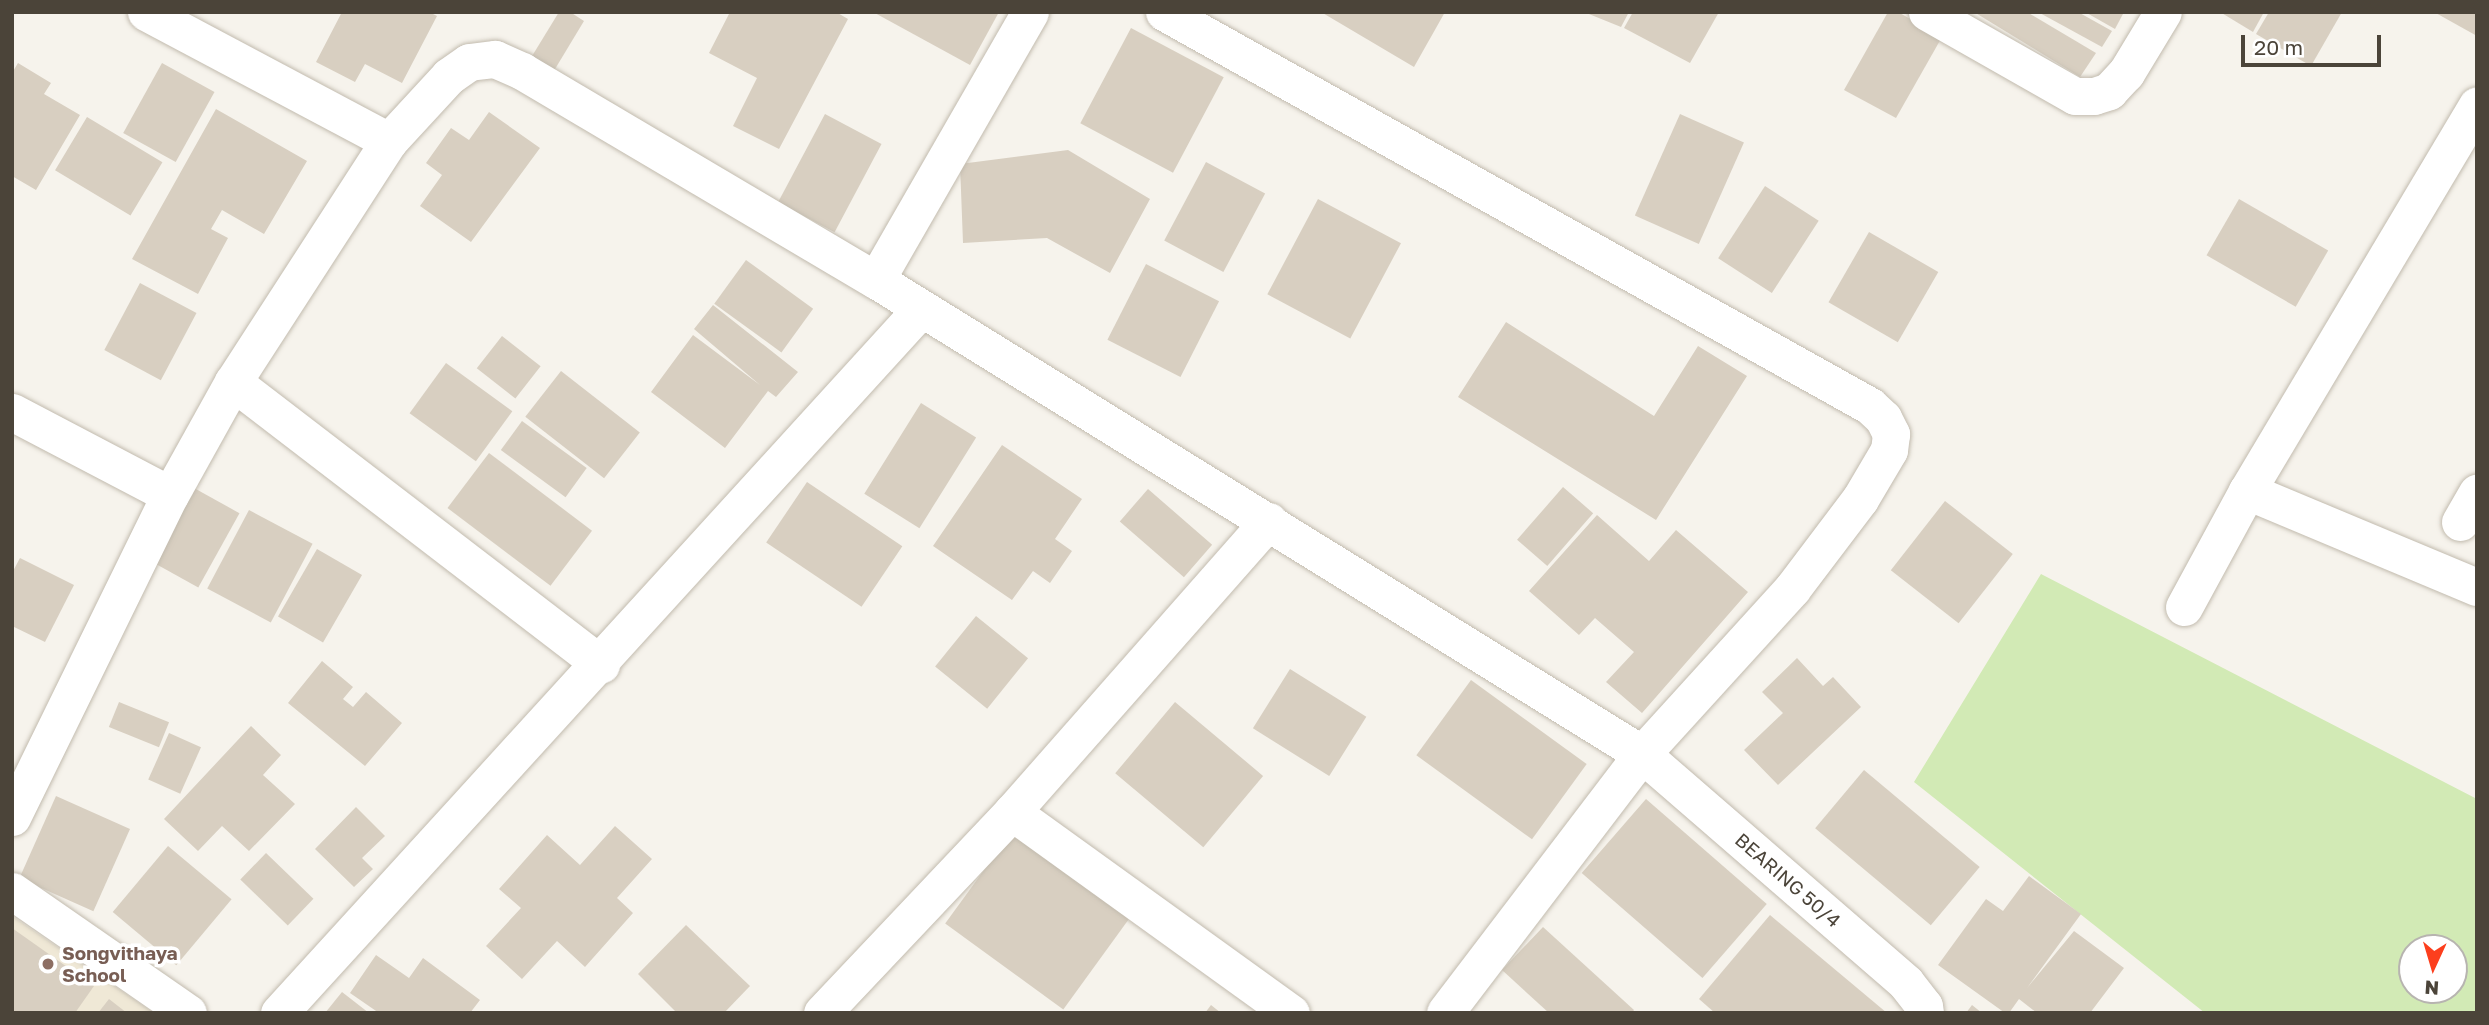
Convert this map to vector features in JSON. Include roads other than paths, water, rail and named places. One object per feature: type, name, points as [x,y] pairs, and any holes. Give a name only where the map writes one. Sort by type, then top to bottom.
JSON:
[{"type":"street","points":[[146,12],[389,141]]},
{"type":"street","points":[[876,280],[1030,12]]},
{"type":"street","points":[[1164,12],[1870,406],[1883,418],[1891,434],[1889,450],[1860,499],[1792,589],[1642,754],[1445,1013]]},
{"type":"street","points":[[1927,12],[2075,96],[2094,96],[2109,91],[2126,73],[2163,12]]},
{"type":"street","name":"BEARING 50/4","points":[[12,817],[170,495],[233,382],[389,141],[449,76],[470,62],[495,59],[522,71],[876,280],[920,310],[1269,522],[1642,754],[1906,983],[1924,1006],[1925,1013]]},
{"type":"street","points":[[2184,607],[2248,491],[2477,105]]},
{"type":"street","points":[[279,1013],[601,664],[920,310]]},
{"type":"street","points":[[233,382],[601,664]]},
{"type":"street","points":[[12,412],[170,495]]},
{"type":"street","points":[[2248,491],[2477,587]]},
{"type":"street","points":[[828,1011],[1012,813],[1269,522]]},
{"type":"street","points":[[1012,813],[1291,1013]]},
{"type":"street","points":[[12,891],[188,1013]]},
{"type":"place","name":"Songvithaya School","points":[[48,964]]}]
